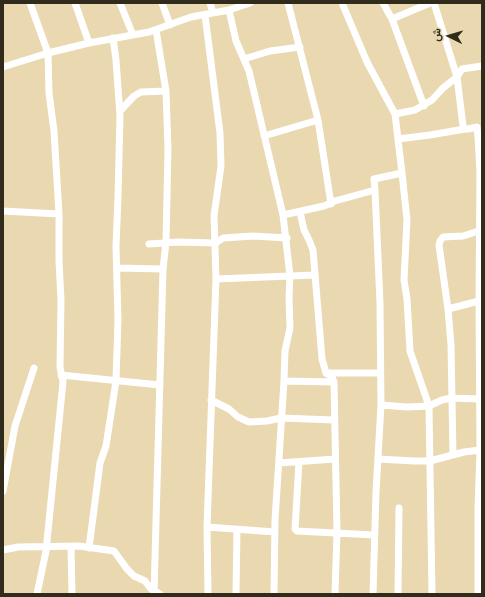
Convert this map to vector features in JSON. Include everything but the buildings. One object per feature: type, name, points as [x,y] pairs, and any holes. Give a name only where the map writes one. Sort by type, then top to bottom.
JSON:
[{"type":"street","points":[[30,3],[48,53],[49,93],[54,131],[59,214],[61,375],[63,382],[46,547],[37,594]]},
{"type":"street","points":[[74,3],[89,43]]},
{"type":"street","points":[[120,3],[133,35]]},
{"type":"street","points":[[162,3],[170,25]]},
{"type":"street","points":[[210,3],[213,13]]},
{"type":"street","points":[[3,67],[48,53],[89,43],[156,30],[191,17],[229,10],[250,3]]},
{"type":"street","points":[[288,3],[318,120],[331,204]]},
{"type":"street","points":[[342,3],[367,62],[395,114],[407,220],[404,280],[408,299],[410,351],[429,406],[432,594]]},
{"type":"street","points":[[383,3],[392,19],[424,106]]},
{"type":"street","points":[[392,19],[416,6],[430,3]]},
{"type":"street","points":[[434,3],[458,77],[463,126],[465,129]]},
{"type":"street","points":[[229,10],[236,40],[249,71],[283,215],[287,238],[290,276],[290,328],[285,351],[275,532],[274,594]]},
{"type":"street","points":[[205,15],[220,133],[221,166],[214,216],[216,279],[211,400],[208,594]]},
{"type":"street","points":[[156,30],[166,90],[168,149],[166,242],[162,270],[156,593]]},
{"type":"street","points":[[89,548],[100,463],[106,446],[114,405],[116,381],[118,320],[116,246],[120,111],[113,38]]},
{"type":"street","points":[[244,59],[270,51],[300,47]]},
{"type":"street","points":[[395,114],[415,110],[424,106],[443,88],[458,77],[460,71],[465,67],[482,66]]},
{"type":"street","points":[[120,111],[134,96],[141,92],[166,90]]},
{"type":"street","points":[[264,136],[318,120]]},
{"type":"street","points":[[398,139],[468,129],[479,126],[481,230],[479,301],[480,450],[478,594]]},
{"type":"street","points":[[373,594],[380,405],[380,303],[374,179],[402,173]]},
{"type":"street","points":[[283,215],[331,204],[335,201],[375,190]]},
{"type":"street","points":[[3,211],[59,214]]},
{"type":"street","points":[[300,212],[304,230],[313,250],[322,359],[326,373],[332,377],[334,382],[337,532],[335,594]]},
{"type":"street","points":[[453,455],[451,345],[440,241],[443,237],[463,236],[481,230]]},
{"type":"street","points":[[149,244],[166,242],[216,243],[223,238],[242,236],[287,238]]},
{"type":"street","points":[[116,268],[162,270]]},
{"type":"street","points":[[216,279],[315,276]]},
{"type":"street","points":[[448,309],[479,301]]},
{"type":"street","points":[[3,491],[15,426],[34,368]]},
{"type":"street","points":[[326,373],[380,373]]},
{"type":"street","points":[[61,375],[160,385]]},
{"type":"street","points":[[284,381],[334,382]]},
{"type":"street","points":[[380,405],[407,407],[429,406],[451,398],[480,400]]},
{"type":"street","points":[[211,400],[229,409],[238,417],[248,422],[267,421],[281,418],[334,420]]},
{"type":"street","points":[[378,459],[414,461],[430,460],[480,450]]},
{"type":"street","points":[[279,463],[335,459]]},
{"type":"street","points":[[299,462],[296,529],[300,531],[374,535]]},
{"type":"street","points":[[398,594],[399,508]]},
{"type":"street","points":[[208,527],[275,532]]},
{"type":"street","points":[[236,594],[237,529]]},
{"type":"street","points":[[3,550],[18,547],[71,547],[114,551],[134,576],[145,581],[156,593]]},
{"type":"street","points":[[71,547],[72,594]]}]
